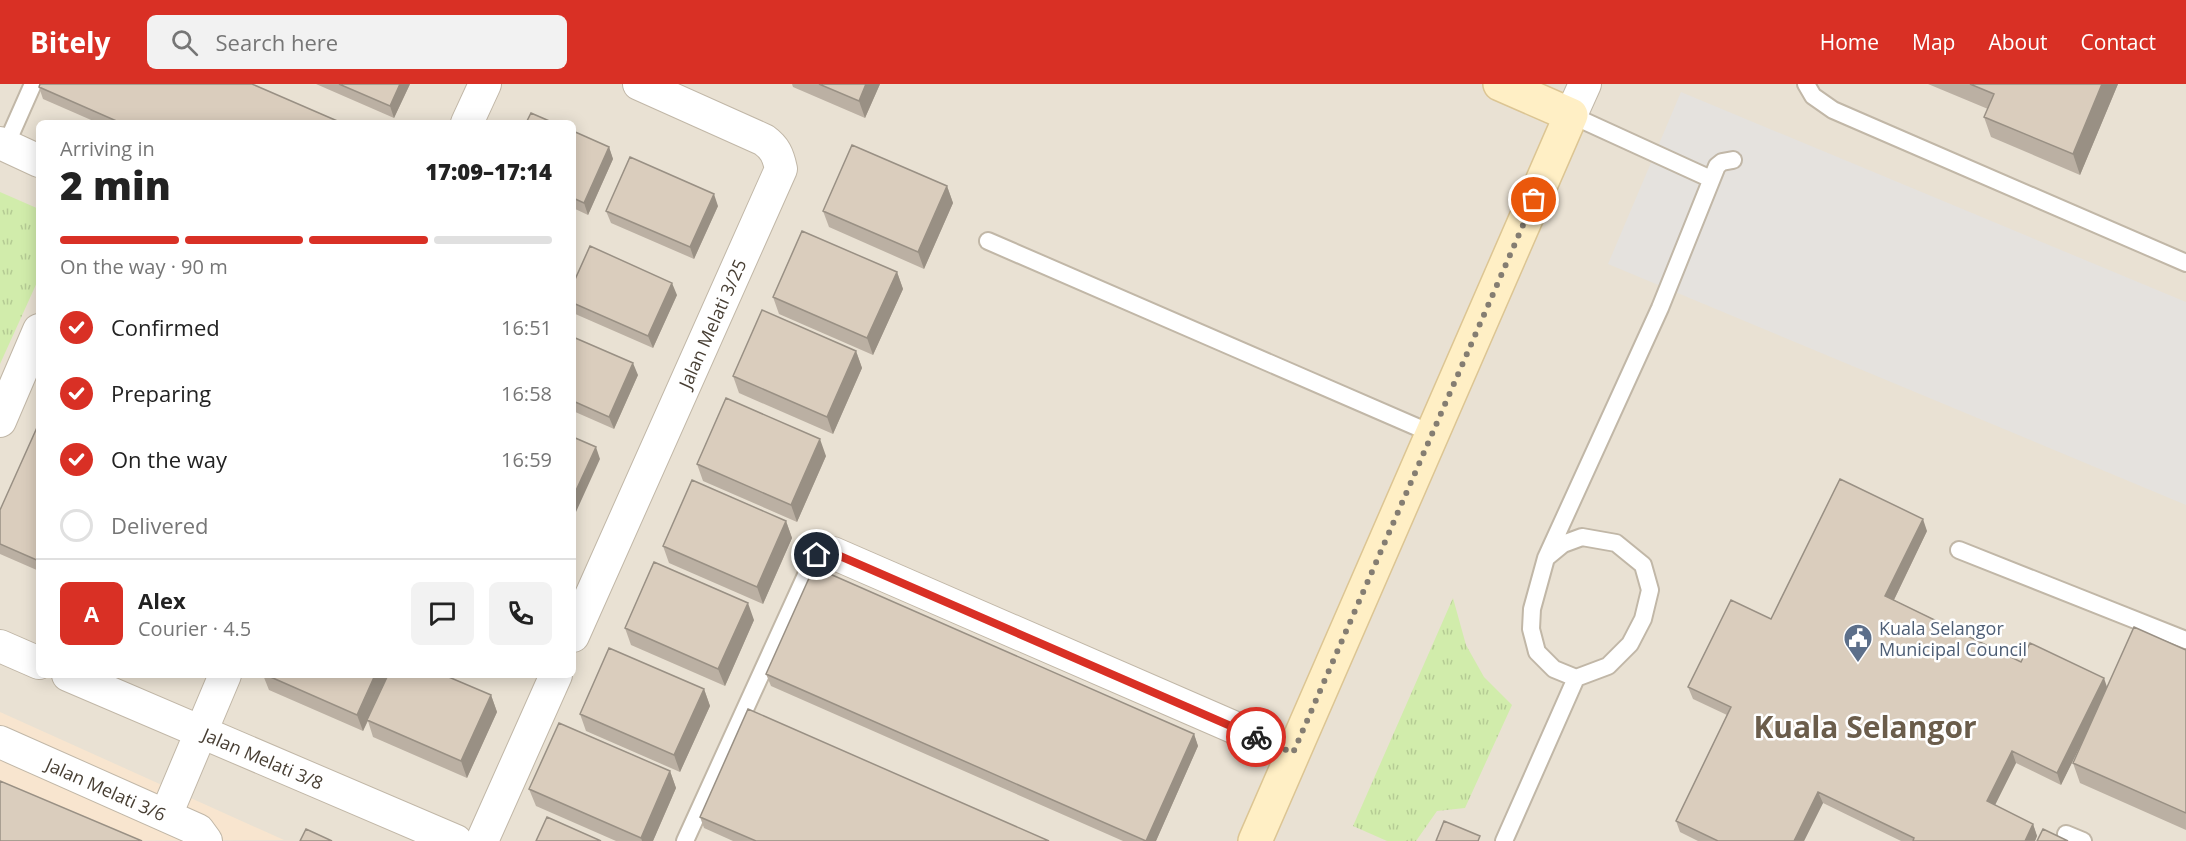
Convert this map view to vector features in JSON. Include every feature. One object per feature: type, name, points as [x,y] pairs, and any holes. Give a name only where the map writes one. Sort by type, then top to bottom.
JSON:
[{"type":"street","points":[[468,120],[485,84]]},
{"type":"street","name":"Jalan Melati 3/25","points":[[576,629],[781,169],[774,147],[764,140],[639,84]]},
{"type":"street","points":[[1500,84],[1571,115]]},
{"type":"street","points":[[1255,841],[1585,84]]},
{"type":"street","points":[[3,144],[36,160]]},
{"type":"street","points":[[0,421],[36,337]]},
{"type":"street","points":[[817,555],[825,552],[833,553],[1293,753]]},
{"type":"street","points":[[0,646],[36,662]]},
{"type":"street","name":"Jalan Melati 3/8","points":[[75,678],[456,841]]},
{"type":"street","points":[[166,815],[224,678]]},
{"type":"street","points":[[482,841],[555,678]]},
{"type":"street","name":"Jalan Melati 3/6","points":[[0,742],[198,830],[206,841]]},
{"type":"lane","points":[[3,144],[33,84]]},
{"type":"lane","points":[[1806,84],[1813,96],[1833,110],[2186,263]]},
{"type":"lane","points":[[1571,115],[1712,179]]},
{"type":"lane","points":[[1546,558],[1563,544],[1582,537],[1616,543],[1643,565],[1650,590],[1643,618],[1630,644],[1608,666],[1576,678],[1554,669],[1537,652],[1531,629],[1532,609],[1546,558],[1660,308],[1717,166],[1722,162],[1733,160]]},
{"type":"lane","points":[[988,241],[1433,434]]},
{"type":"lane","points":[[1959,550],[2186,640]]},
{"type":"lane","points":[[685,841],[817,555]]},
{"type":"lane","points":[[1504,841],[1576,678]]},
{"type":"lane","points":[[2066,834],[2083,841]]},
{"type":"shaded area","points":[[0,84],[2186,84],[2186,841],[0,841]]},
{"type":"shaded area","points":[[1681,92],[2186,302],[2186,505],[1608,264]]},
{"type":"shaded area","points":[[0,712],[284,840],[0,841]]},
{"type":"green space","points":[[0,192],[36,208],[36,285],[0,364]]},
{"type":"green space","points":[[1453,598],[1466,645],[1484,677],[1512,705],[1465,808],[1437,811],[1416,841],[1387,841],[1353,826]]},
{"type":"building","points":[[40,84],[252,84],[335,120],[114,120],[39,87]]},
{"type":"building","points":[[339,84],[400,84],[390,106]]},
{"type":"building","points":[[819,84],[866,84],[859,101]]},
{"type":"building","points":[[1970,84],[2102,84],[2073,154],[1984,117],[1994,94]]},
{"type":"building","points":[[531,113],[547,120],[528,120]]},
{"type":"building","points":[[576,132],[609,147],[584,203],[576,199]]},
{"type":"building","points":[[852,145],[947,186],[918,252],[823,211]]},
{"type":"building","points":[[630,157],[714,194],[690,247],[606,211]]},
{"type":"building","points":[[802,231],[897,272],[867,338],[773,297]]},
{"type":"building","points":[[590,246],[672,283],[648,336],[576,304],[576,277]]},
{"type":"building","points":[[762,310],[856,351],[827,417],[733,376]]},
{"type":"building","points":[[576,338],[633,363],[609,417],[576,402]]},
{"type":"building","points":[[726,398],[820,439],[791,505],[697,464]]},
{"type":"building","points":[[36,430],[36,560],[0,544],[0,510]]},
{"type":"building","points":[[576,438],[596,447],[576,490]]},
{"type":"building","name":"Kuala Selangor Municipal Council","points":[[1840,479],[1923,519],[1885,596],[2021,662],[2030,643],[2104,678],[2057,773],[2012,751],[1987,801],[2033,824],[2025,841],[1913,841],[1914,838],[1818,792],[1794,841],[1718,841],[1676,821],[1731,707],[1688,687],[1731,600],[1771,619]]},
{"type":"building","points":[[692,480],[786,521],[757,587],[663,546]]},
{"type":"building","points":[[654,562],[748,603],[718,669],[625,628]]},
{"type":"building","points":[[814,567],[1194,734],[1146,841],[766,674]]},
{"type":"building","points":[[2134,627],[2186,650],[2186,813],[2073,763]]},
{"type":"building","points":[[609,648],[704,689],[674,755],[580,714]]},
{"type":"building","points":[[273,678],[374,678],[357,715]]},
{"type":"building","points":[[387,678],[451,678],[491,695],[461,761],[367,720]]},
{"type":"building","points":[[748,709],[1049,841],[756,841],[700,817]]},
{"type":"building","points":[[559,723],[670,771],[641,838],[529,789]]},
{"type":"building","points":[[0,781],[142,841],[0,841]]},
{"type":"building","points":[[547,817],[601,841],[536,841]]},
{"type":"building","points":[[1444,821],[1480,836],[1478,841],[1436,841]]},
{"type":"building","points":[[306,829],[332,841],[300,841]]},
{"type":"building","points":[[2043,829],[2068,841],[2037,841]]},
{"type":"way so far","points":[[1256,737],[1293,753],[1534,200]]},
{"type":"place","name":"Kuala Selangor Municipal Council","points":[[1858,664]]},
{"type":"district","name":"Kuala Selangor","points":[[1865,726]]},
{"type":"route","points":[[817,555],[825,552],[833,553],[1256,737]]}]
